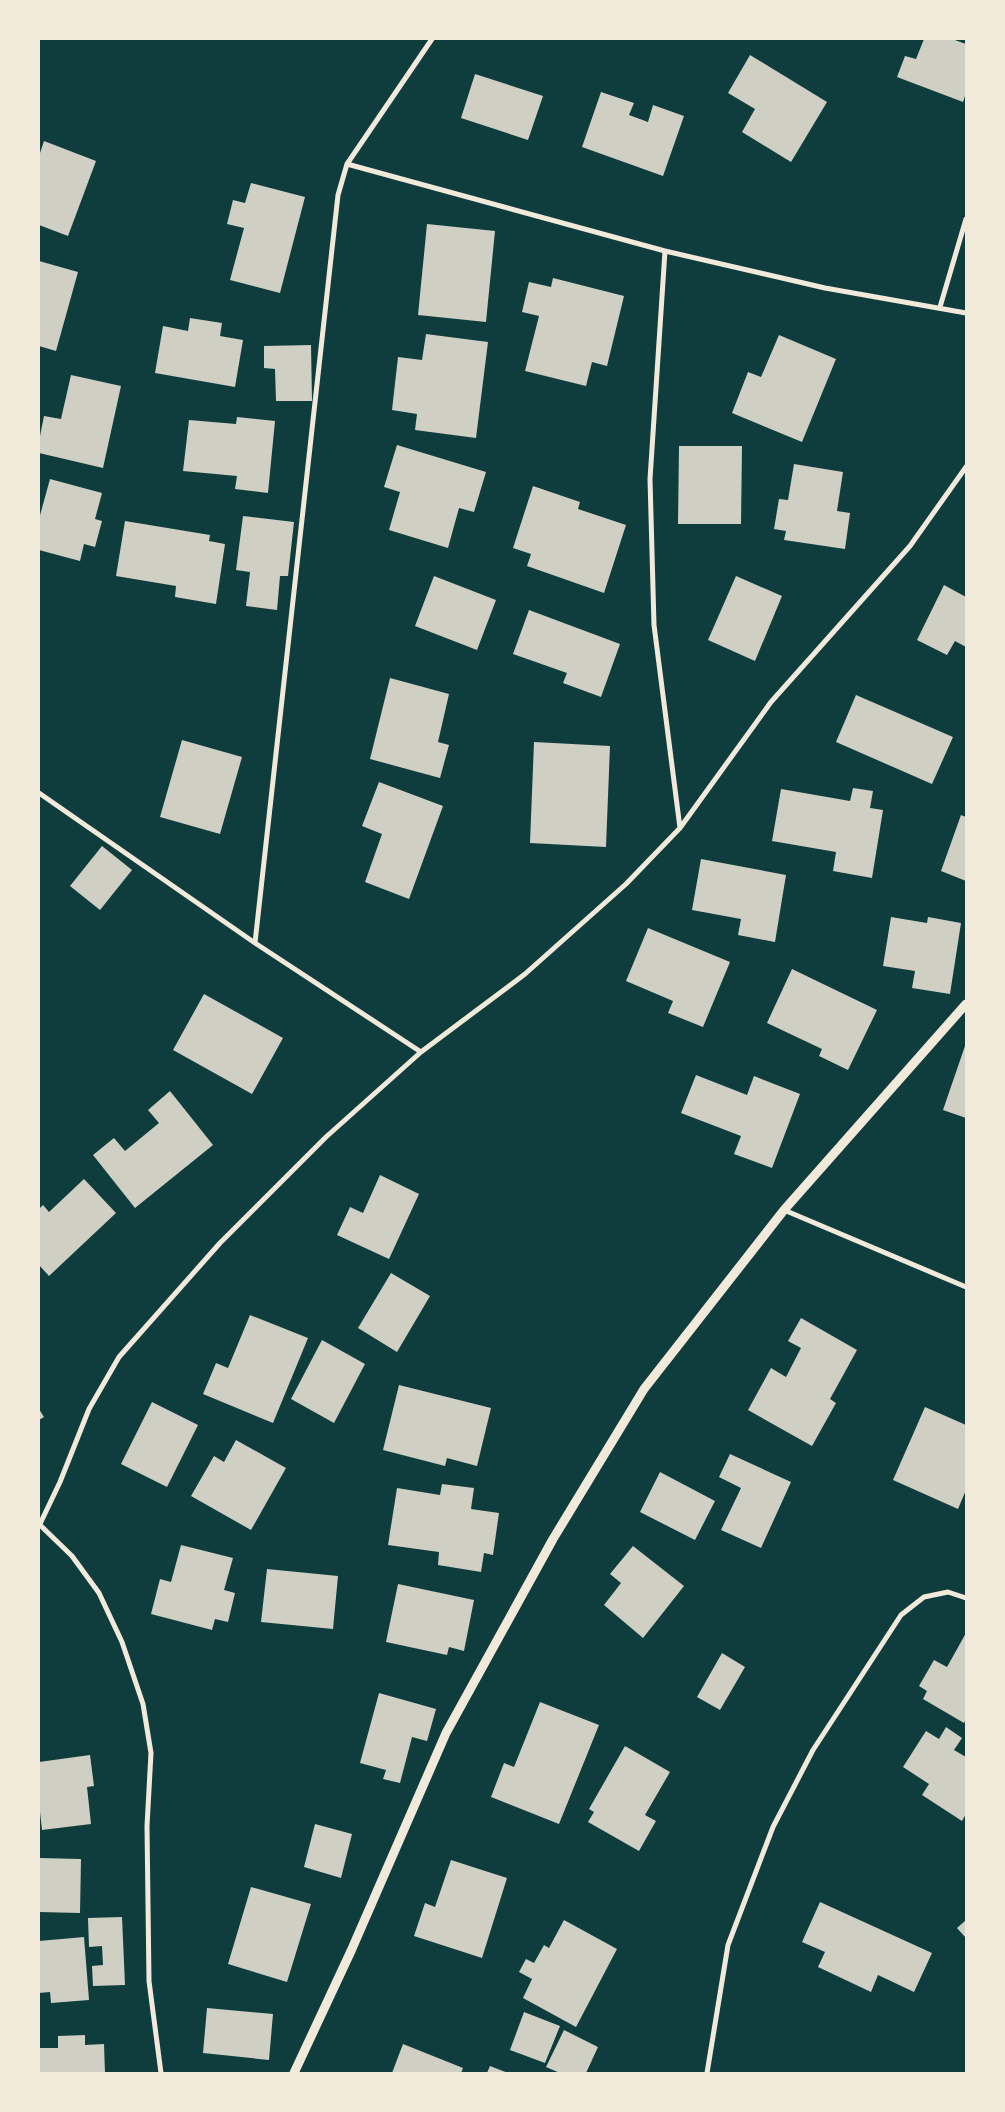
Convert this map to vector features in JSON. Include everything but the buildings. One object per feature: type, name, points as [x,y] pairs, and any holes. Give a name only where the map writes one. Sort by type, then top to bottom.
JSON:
[{"type":"street","points":[[255,943],[338,195],[347,164],[432,39]]},
{"type":"street","points":[[347,164],[665,251],[824,288],[966,313]]},
{"type":"street","points":[[940,307],[966,218]]},
{"type":"street","points":[[665,251],[650,479],[654,626],[680,828]]},
{"type":"street","points":[[161,2073],[149,1981],[147,1826],[151,1753],[142,1704],[122,1642],[99,1593],[72,1556],[39,1526],[89,1409],[119,1357],[220,1243],[326,1137],[421,1052],[525,974],[626,884],[680,828],[771,702],[910,546],[966,467]]},
{"type":"street","points":[[39,793],[255,943],[421,1052]]},
{"type":"street","points":[[294,2073],[351,1951],[446,1733],[553,1539],[644,1389],[784,1210],[966,1004]]},
{"type":"street","points":[[784,1210],[966,1287]]},
{"type":"street","points":[[706,2073],[728,1945],[773,1827],[813,1750],[901,1615],[924,1597],[948,1592],[966,1598]]}]
